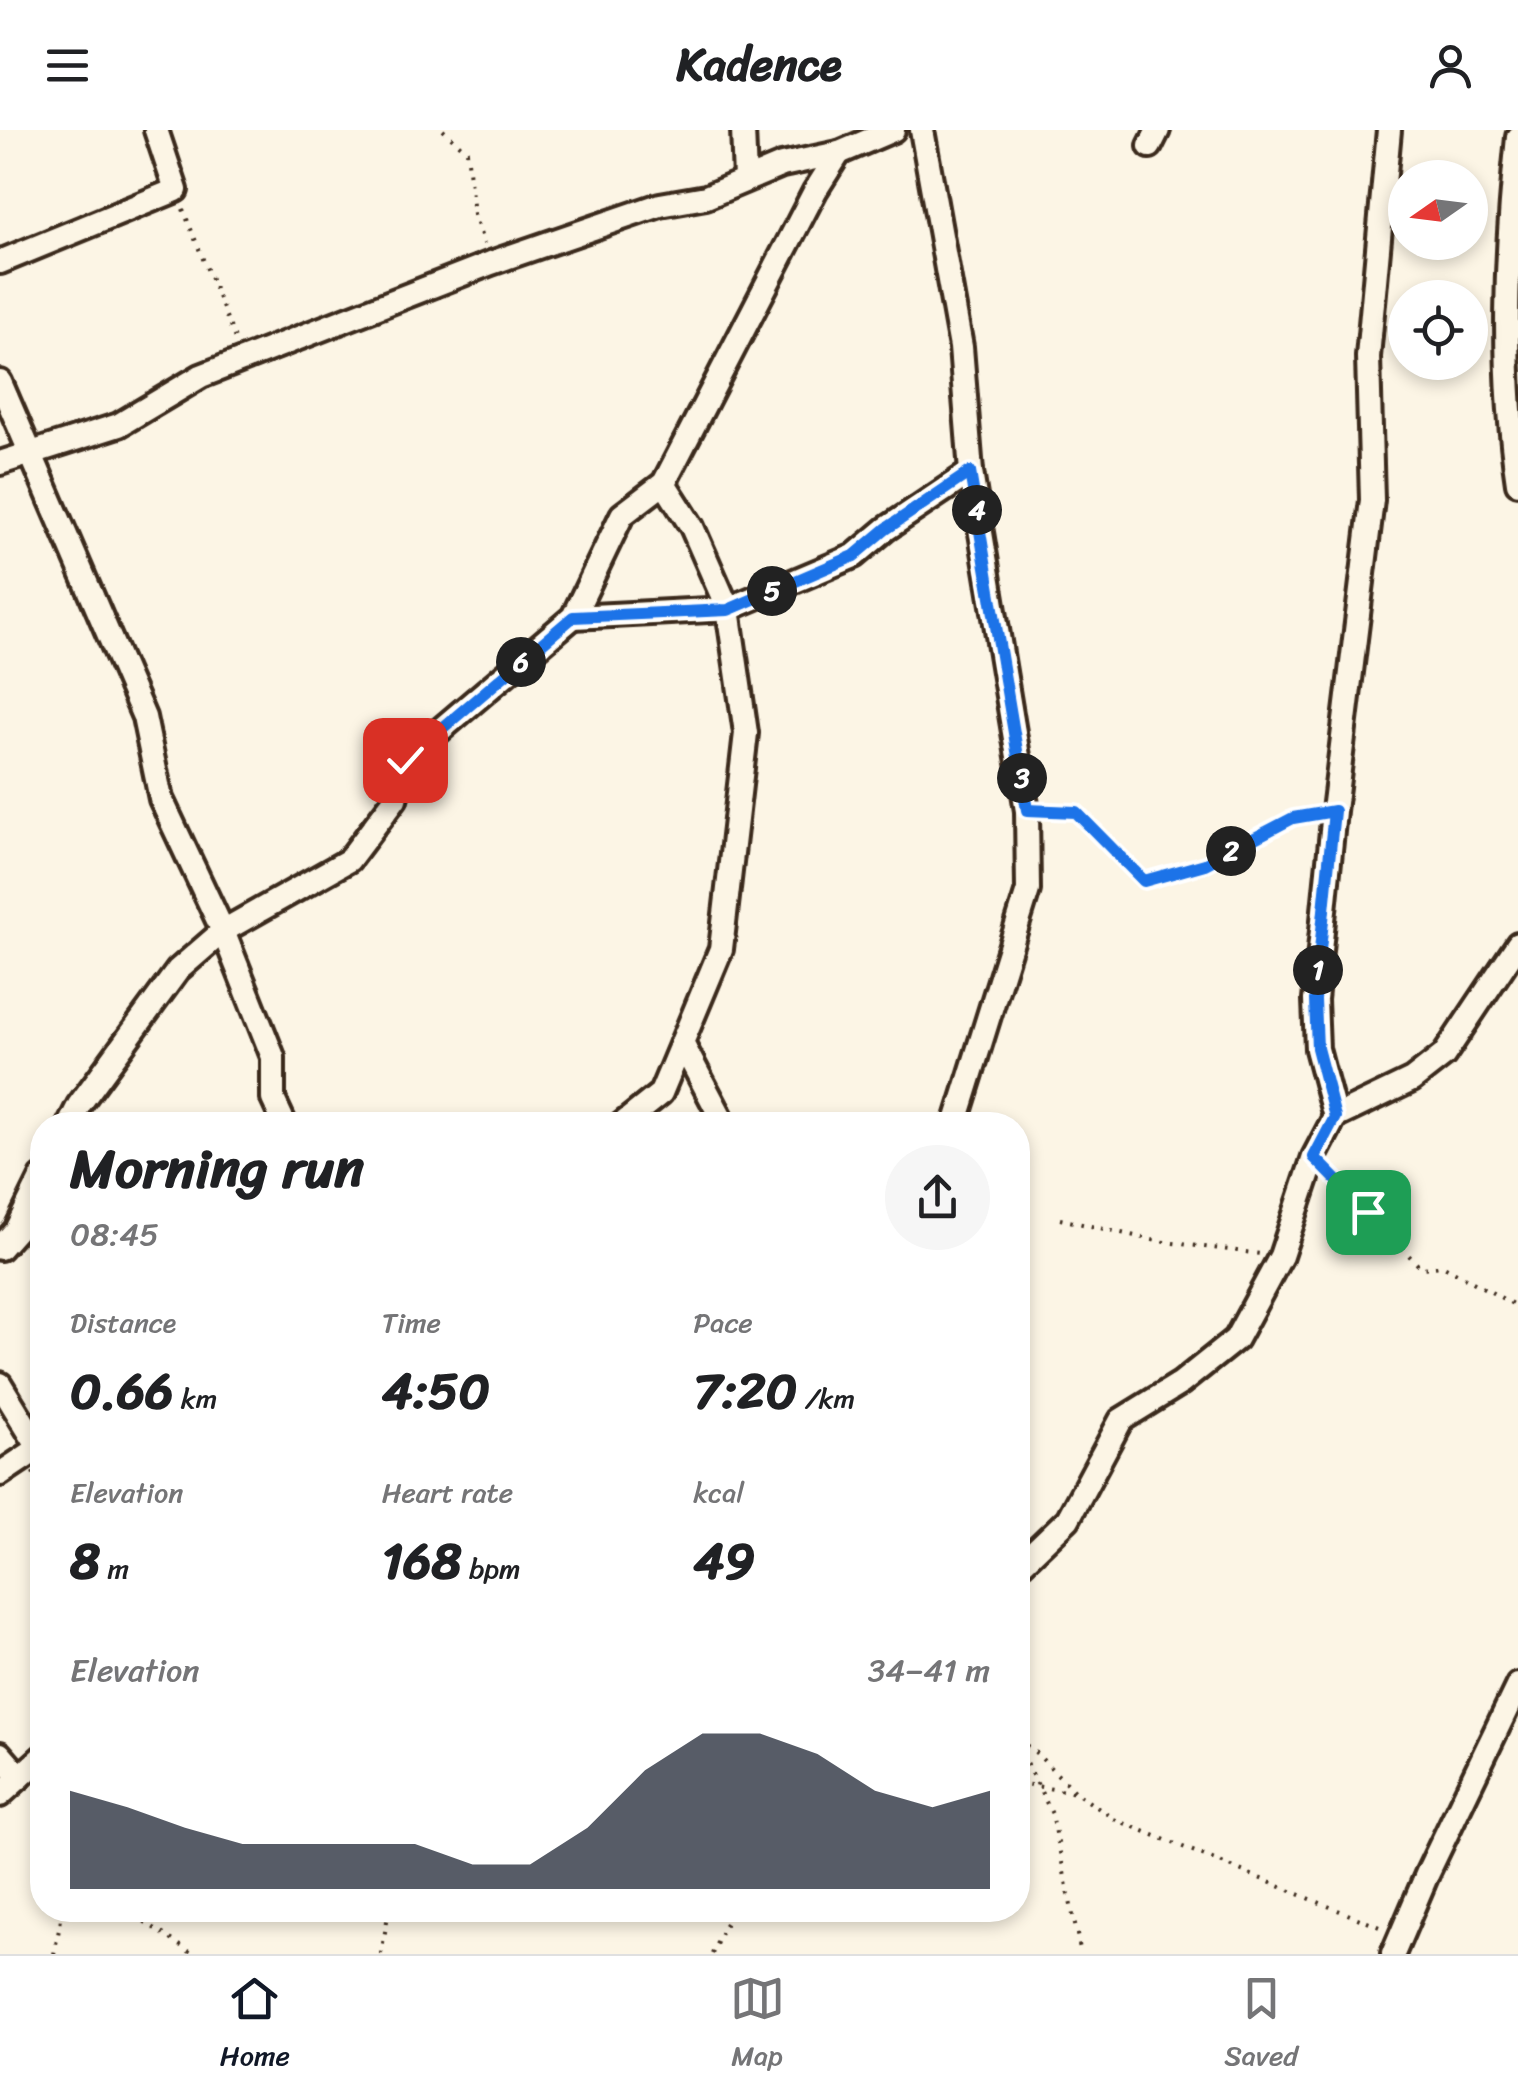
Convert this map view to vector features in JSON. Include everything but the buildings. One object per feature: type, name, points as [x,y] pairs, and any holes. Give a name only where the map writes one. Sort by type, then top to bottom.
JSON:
[{"type":"street","points":[[0,262],[176,190],[156,130]]},
{"type":"street","points":[[743,130],[745,179]]},
{"type":"street","points":[[0,463],[119,425],[201,376],[491,263],[660,205],[706,198],[782,165],[839,153],[893,130]]},
{"type":"street","points":[[922,130],[961,348],[970,472],[1027,810],[1028,890],[958,1112]]},
{"type":"street","points":[[1335,1117],[1317,1048],[1315,1000],[1372,500],[1368,357],[1389,130]]},
{"type":"street","points":[[1518,137],[1510,210],[1509,402],[1518,484]]},
{"type":"street","points":[[76,1112],[178,970],[223,931],[349,860],[395,799],[405,760],[573,617],[622,516],[664,483],[815,191],[839,153]]},
{"type":"street","points":[[0,382],[144,717],[161,799],[223,931],[273,1057],[273,1099],[279,1112]]},
{"type":"street","points":[[573,617],[728,610],[854,556],[886,529],[970,472]]},
{"type":"street","points":[[637,1112],[661,1093],[721,950],[746,733],[728,610],[692,527],[664,483]]},
{"type":"street","points":[[1030,1555],[1068,1519],[1122,1420],[1181,1383],[1236,1340],[1281,1256],[1314,1157],[1335,1117],[1412,1080],[1444,1054],[1518,944]]},
{"type":"street","points":[[682,1043],[718,1112]]},
{"type":"street","points":[[0,1248],[16,1230],[30,1201]]},
{"type":"street","points":[[0,1384],[30,1430]]},
{"type":"street","points":[[0,1474],[30,1454]]},
{"type":"street","points":[[1397,1945],[1518,1684]]},
{"type":"street","points":[[0,1754],[20,1777]]},
{"type":"street","points":[[0,1795],[30,1768]]},
{"type":"path","points":[[443,130],[467,152],[474,215],[491,263]]},
{"type":"path","points":[[176,190],[243,360]]},
{"type":"path","points":[[1027,810],[1076,812],[1144,881],[1205,864],[1293,818],[1334,811]]},
{"type":"path","points":[[1314,1157],[1422,1268],[1444,1266],[1518,1307]]},
{"type":"path","points":[[1060,1219],[1157,1241],[1281,1256]]},
{"type":"path","points":[[1030,1749],[1076,1793],[1114,1819],[1397,1945]]},
{"type":"path","points":[[1030,1767],[1052,1814],[1081,1954]]},
{"type":"path","points":[[1030,1785],[1076,1793]]},
{"type":"path","points":[[54,1954],[61,1922]]},
{"type":"path","points":[[145,1922],[193,1954]]},
{"type":"path","points":[[381,1954],[387,1922]]},
{"type":"path","points":[[712,1954],[727,1922]]},
{"type":"route","points":[[405,760],[573,617],[728,610],[854,556],[886,529],[970,472],[1027,810],[1076,812],[1144,881],[1205,864],[1293,818],[1334,811],[1315,1000],[1317,1048],[1335,1117],[1314,1157],[1368,1212]]}]
